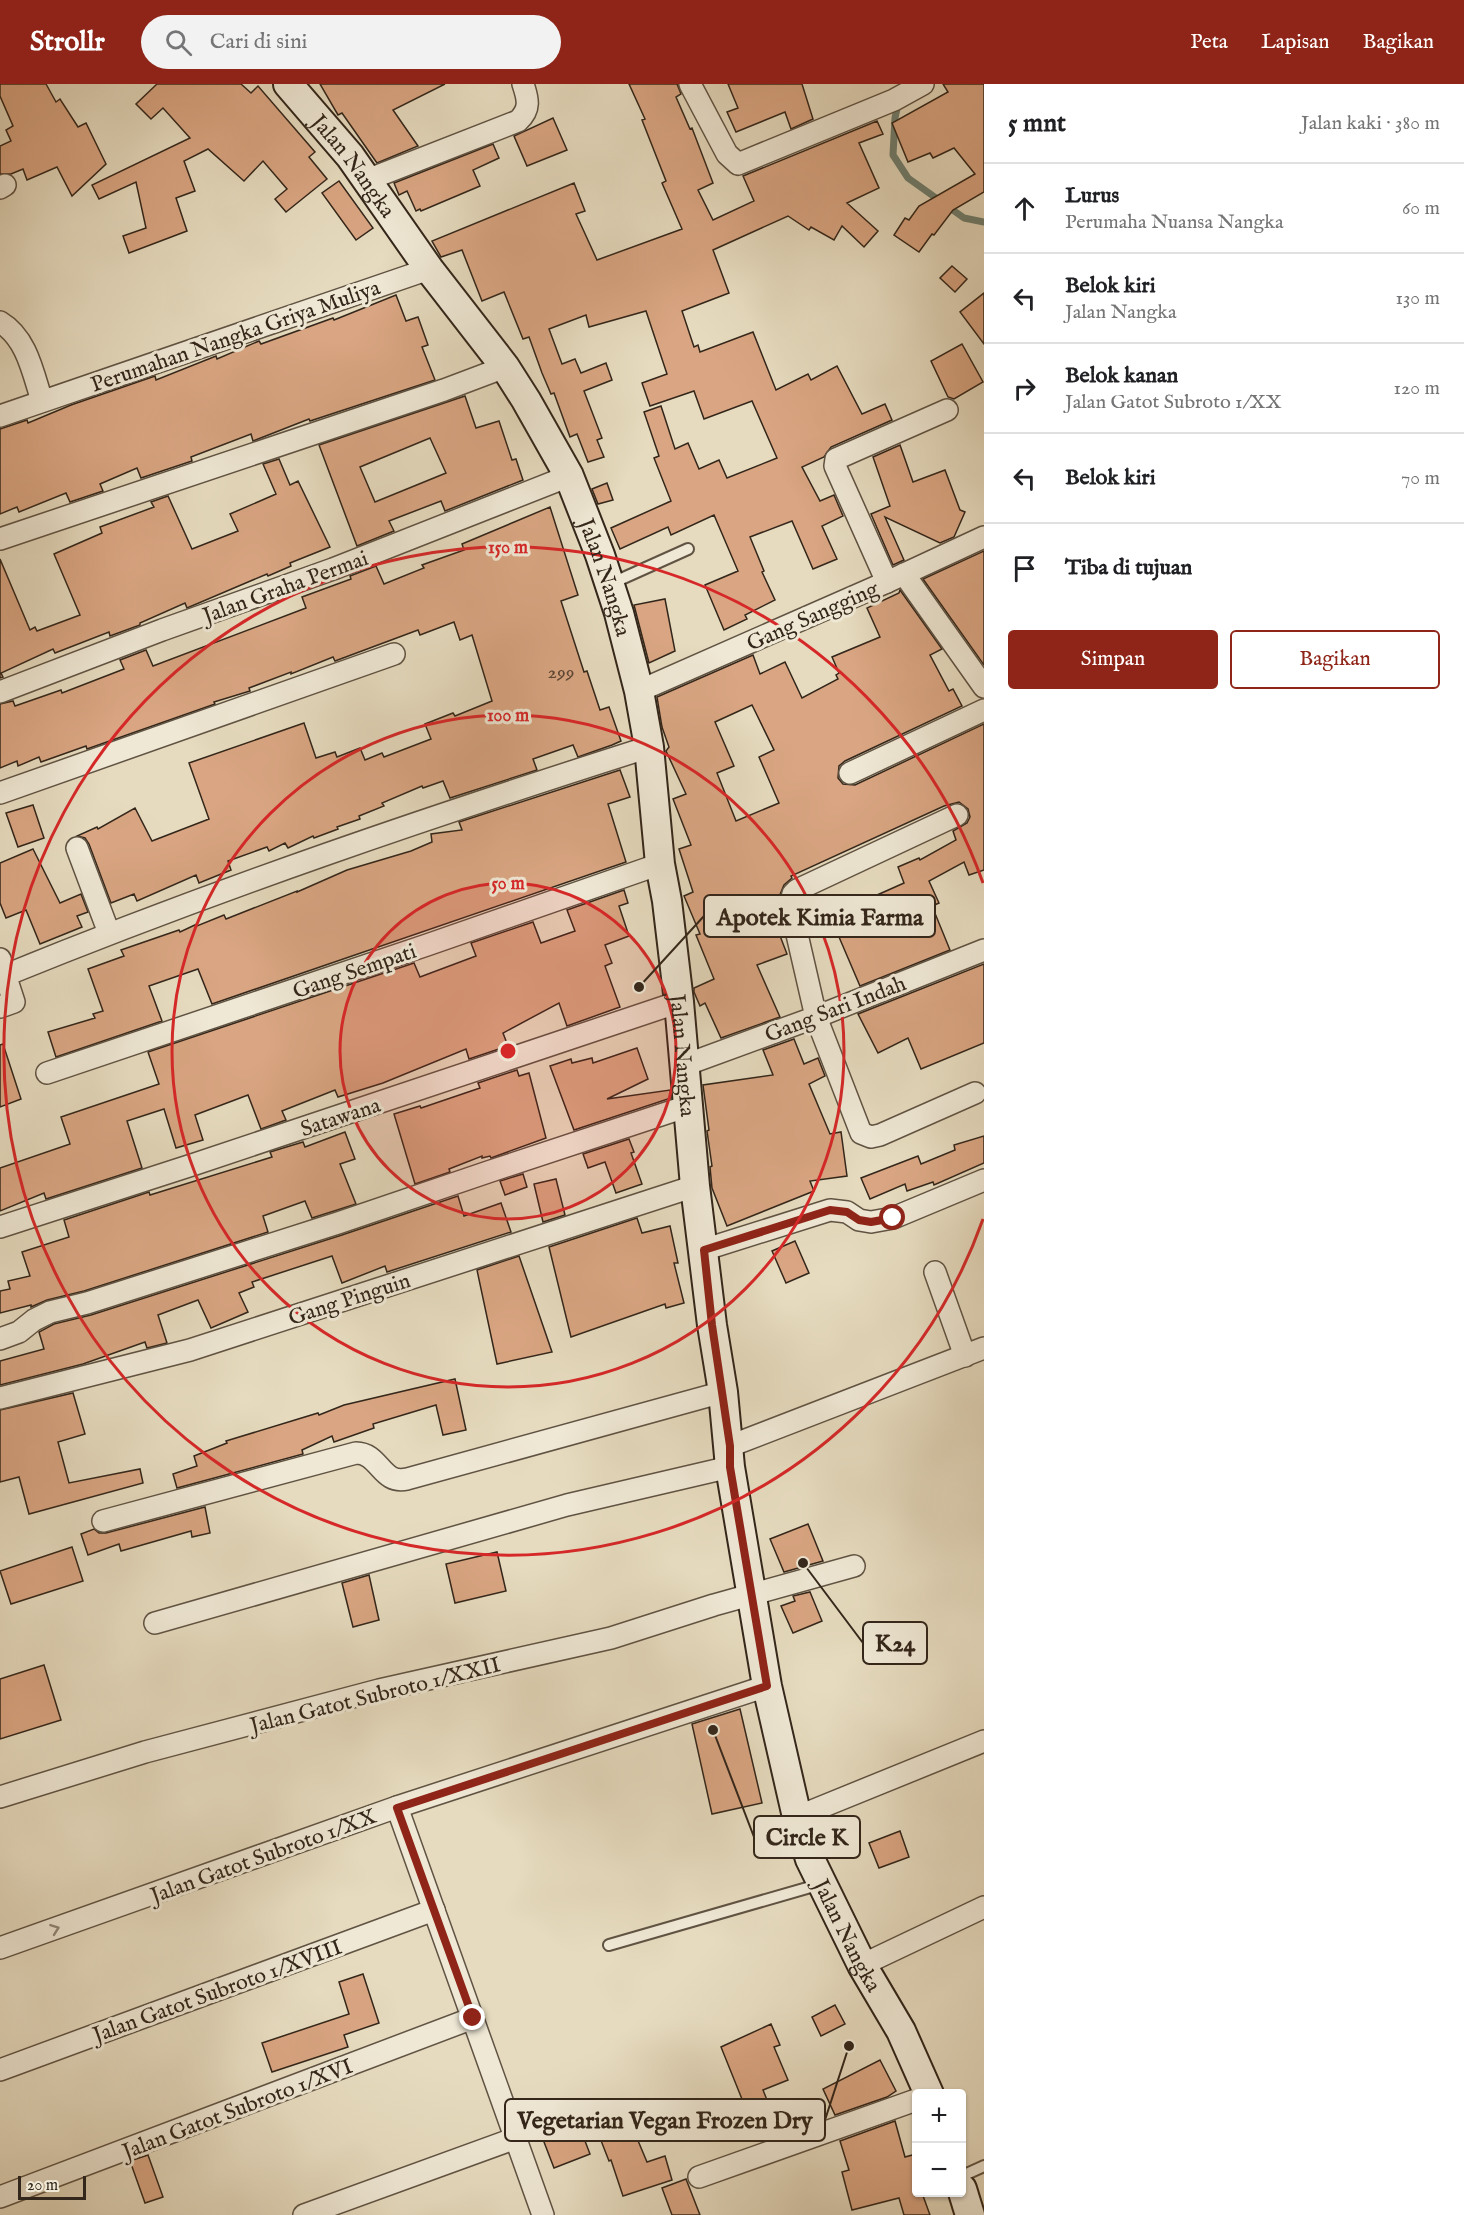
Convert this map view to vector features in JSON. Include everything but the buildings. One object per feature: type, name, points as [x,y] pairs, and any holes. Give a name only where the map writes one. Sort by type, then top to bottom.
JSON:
[{"type":"main road","name":"Jalan Nangka","points":[[288,84],[367,180],[429,269],[505,367],[550,440],[569,476],[600,555],[622,623],[639,691],[649,747],[660,864],[668,901],[695,1186],[712,1325],[751,1596],[767,1686],[797,1817],[810,1859],[862,1965],[901,2031],[927,2089]]},
{"type":"main road","points":[[964,2197],[970,2215]]},
{"type":"street","points":[[367,180],[518,121],[527,110],[524,84]]},
{"type":"street","points":[[690,84],[728,154],[738,164],[887,97],[920,86]]},
{"type":"street","name":"Perumahan Nangka Griya Muliya","points":[[0,416],[429,269]]},
{"type":"street","points":[[0,322],[16,335],[26,351],[42,401]]},
{"type":"street","points":[[0,539],[444,390],[505,367]]},
{"type":"street","points":[[947,410],[836,459],[835,466],[896,578],[984,687]]},
{"type":"street","name":"Jalan Graha Permai","points":[[0,692],[162,630],[344,565],[569,476]]},
{"type":"street","name":"Gang Sangging","points":[[639,691],[984,537]]},
{"type":"street","points":[[0,793],[394,654]]},
{"type":"street","points":[[850,773],[984,710]]},
{"type":"street","points":[[0,1007],[14,1002],[3,967],[109,933],[466,805],[649,747]]},
{"type":"street","points":[[957,815],[797,890],[790,904],[816,1017],[861,1133],[871,1137],[880,1135],[975,1093]]},
{"type":"street","points":[[77,848],[109,933]]},
{"type":"street","name":"Gang Sempati","points":[[47,1073],[660,864]]},
{"type":"street","name":"Gang Sari Indah","points":[[685,1065],[816,1017],[984,950]]},
{"type":"street","name":"Satawana","points":[[0,1227],[679,1002]]},
{"type":"street","points":[[0,1339],[19,1332],[34,1320],[50,1312],[87,1303],[338,1223],[688,1106]]},
{"type":"street","points":[[704,1250],[830,1210],[847,1212],[859,1220],[871,1222],[893,1218],[984,1180]]},
{"type":"street","name":"Gang Pinguin","points":[[0,1398],[190,1350],[695,1186]]},
{"type":"street","points":[[155,1623],[730,1456],[975,1352],[935,1272]]},
{"type":"street","points":[[104,1521],[356,1453],[369,1456],[392,1479],[400,1481],[723,1392]]},
{"type":"street","name":"Jalan Gatot Subroto 1/XXII","points":[[0,1797],[156,1749],[380,1690],[611,1638],[714,1605],[854,1566]]},
{"type":"street","name":"Jalan Gatot Subroto 1/XX","points":[[0,1948],[397,1808],[767,1686]]},
{"type":"street","points":[[797,1817],[984,1741]]},
{"type":"street","points":[[397,1808],[543,2215]]},
{"type":"street","points":[[862,1965],[984,1907]]},
{"type":"street","name":"Jalan Gatot Subroto 1/XVIII","points":[[0,2070],[434,1910]]},
{"type":"street","name":"Jalan Gatot Subroto 1/XVI","points":[[0,2197],[473,2018]]},
{"type":"street","points":[[699,2177],[912,2101]]},
{"type":"street","points":[[304,2215],[516,2138]]},
{"type":"lane","points":[[609,585],[688,549]]},
{"type":"lane","points":[[609,1945],[821,1884]]},
{"type":"lane","points":[[966,2174],[984,2166]]},
{"type":"waterway","points":[[898,104],[893,155],[908,178],[964,218],[984,222]]},
{"type":"place","name":"Apotek Kimia Farma","points":[[639,987]]},
{"type":"place","name":"K24","points":[[803,1563]]},
{"type":"place","name":"Circle K","points":[[713,1730]]},
{"type":"place","name":"Vegetarian Vegan Frozen Dry","points":[[849,2046]]},
{"type":"route","points":[[473,2018],[397,1808],[767,1686],[730,1467],[730,1446],[712,1325],[704,1250],[830,1210],[847,1212],[859,1220],[871,1222],[893,1218]]}]
